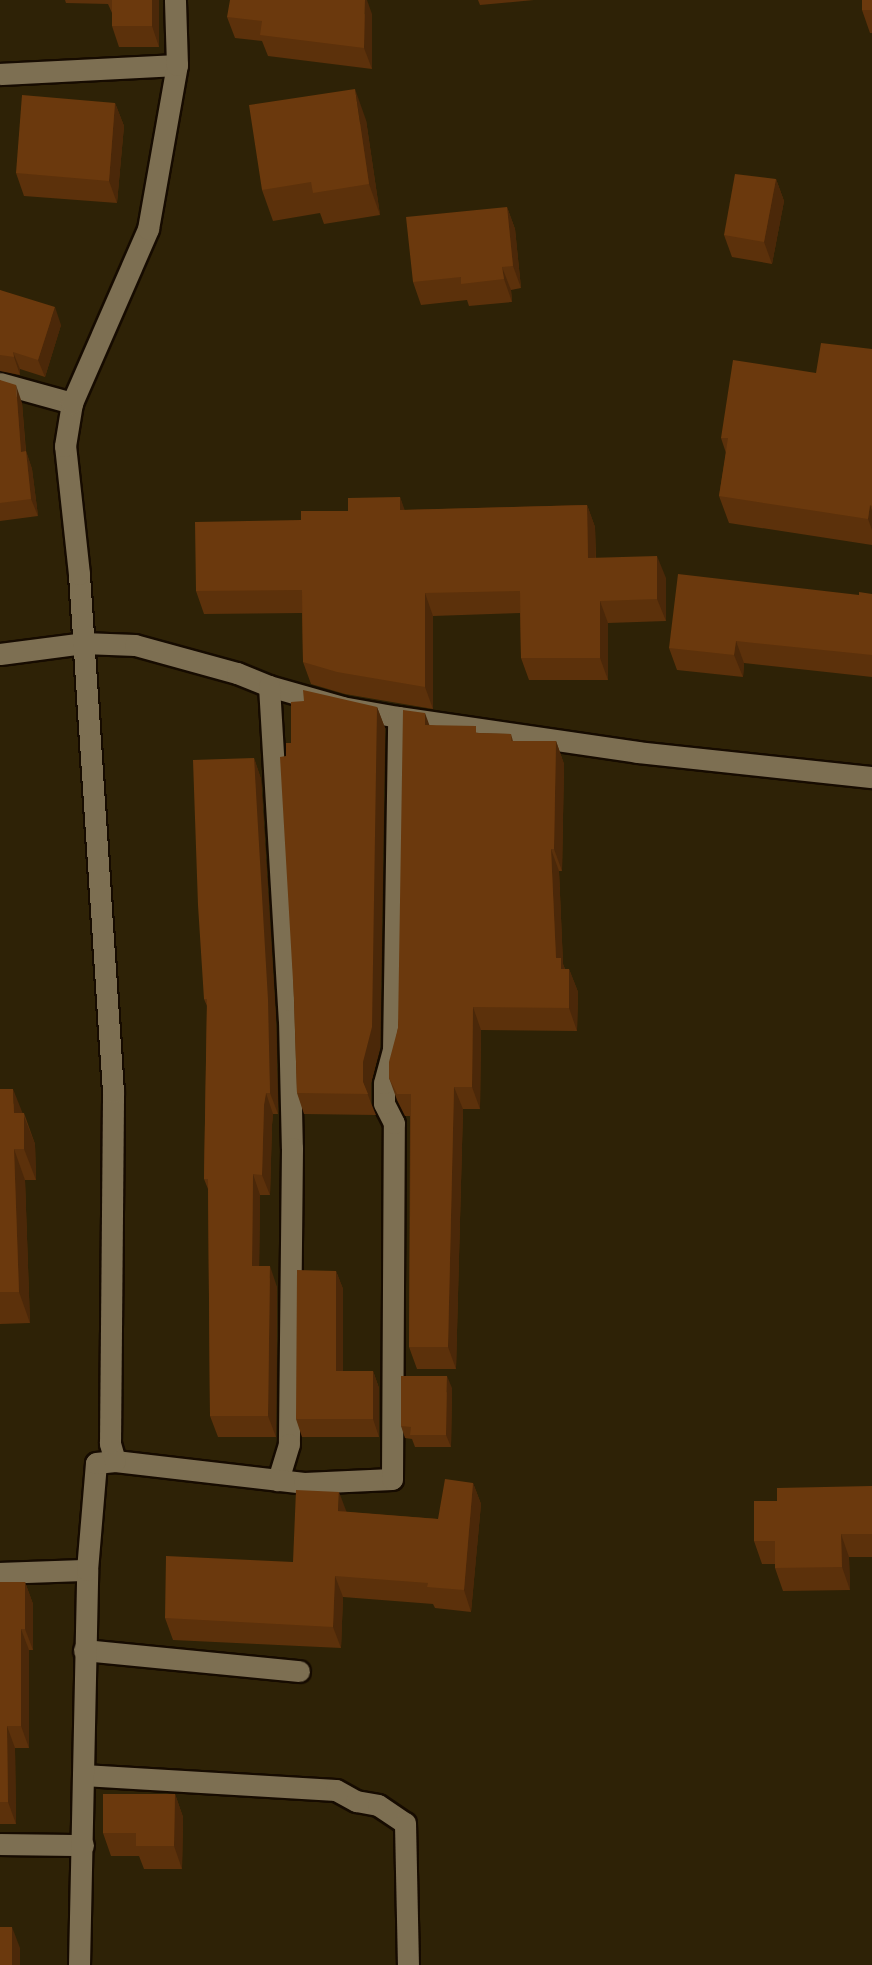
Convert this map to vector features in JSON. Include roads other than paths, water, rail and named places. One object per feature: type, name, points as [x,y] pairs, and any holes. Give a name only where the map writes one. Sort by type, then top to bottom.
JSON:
[{"type":"street","points":[[115,1461],[110,1443],[113,1092],[83,643],[65,446],[72,403],[148,229],[177,65],[175,0]]},
{"type":"street","points":[[0,74],[177,65]]},
{"type":"street","points":[[0,383],[72,403]]},
{"type":"street","points":[[0,654],[83,643],[135,645],[237,673],[269,686],[342,707],[637,752],[872,777]]},
{"type":"street","points":[[269,686],[289,1020],[292,1148],[289,1444],[278,1480]]},
{"type":"street","points":[[79,1965],[84,1650],[87,1570],[96,1463],[115,1461],[304,1483],[392,1479],[394,1123],[384,1103],[384,1083],[393,1050],[398,717]]},
{"type":"street","points":[[0,1573],[87,1570]]},
{"type":"street","points":[[84,1650],[299,1671]]},
{"type":"street","points":[[83,1775],[336,1790],[356,1801],[378,1805],[405,1823],[408,1965]]},
{"type":"street","points":[[0,1844],[83,1845]]}]
